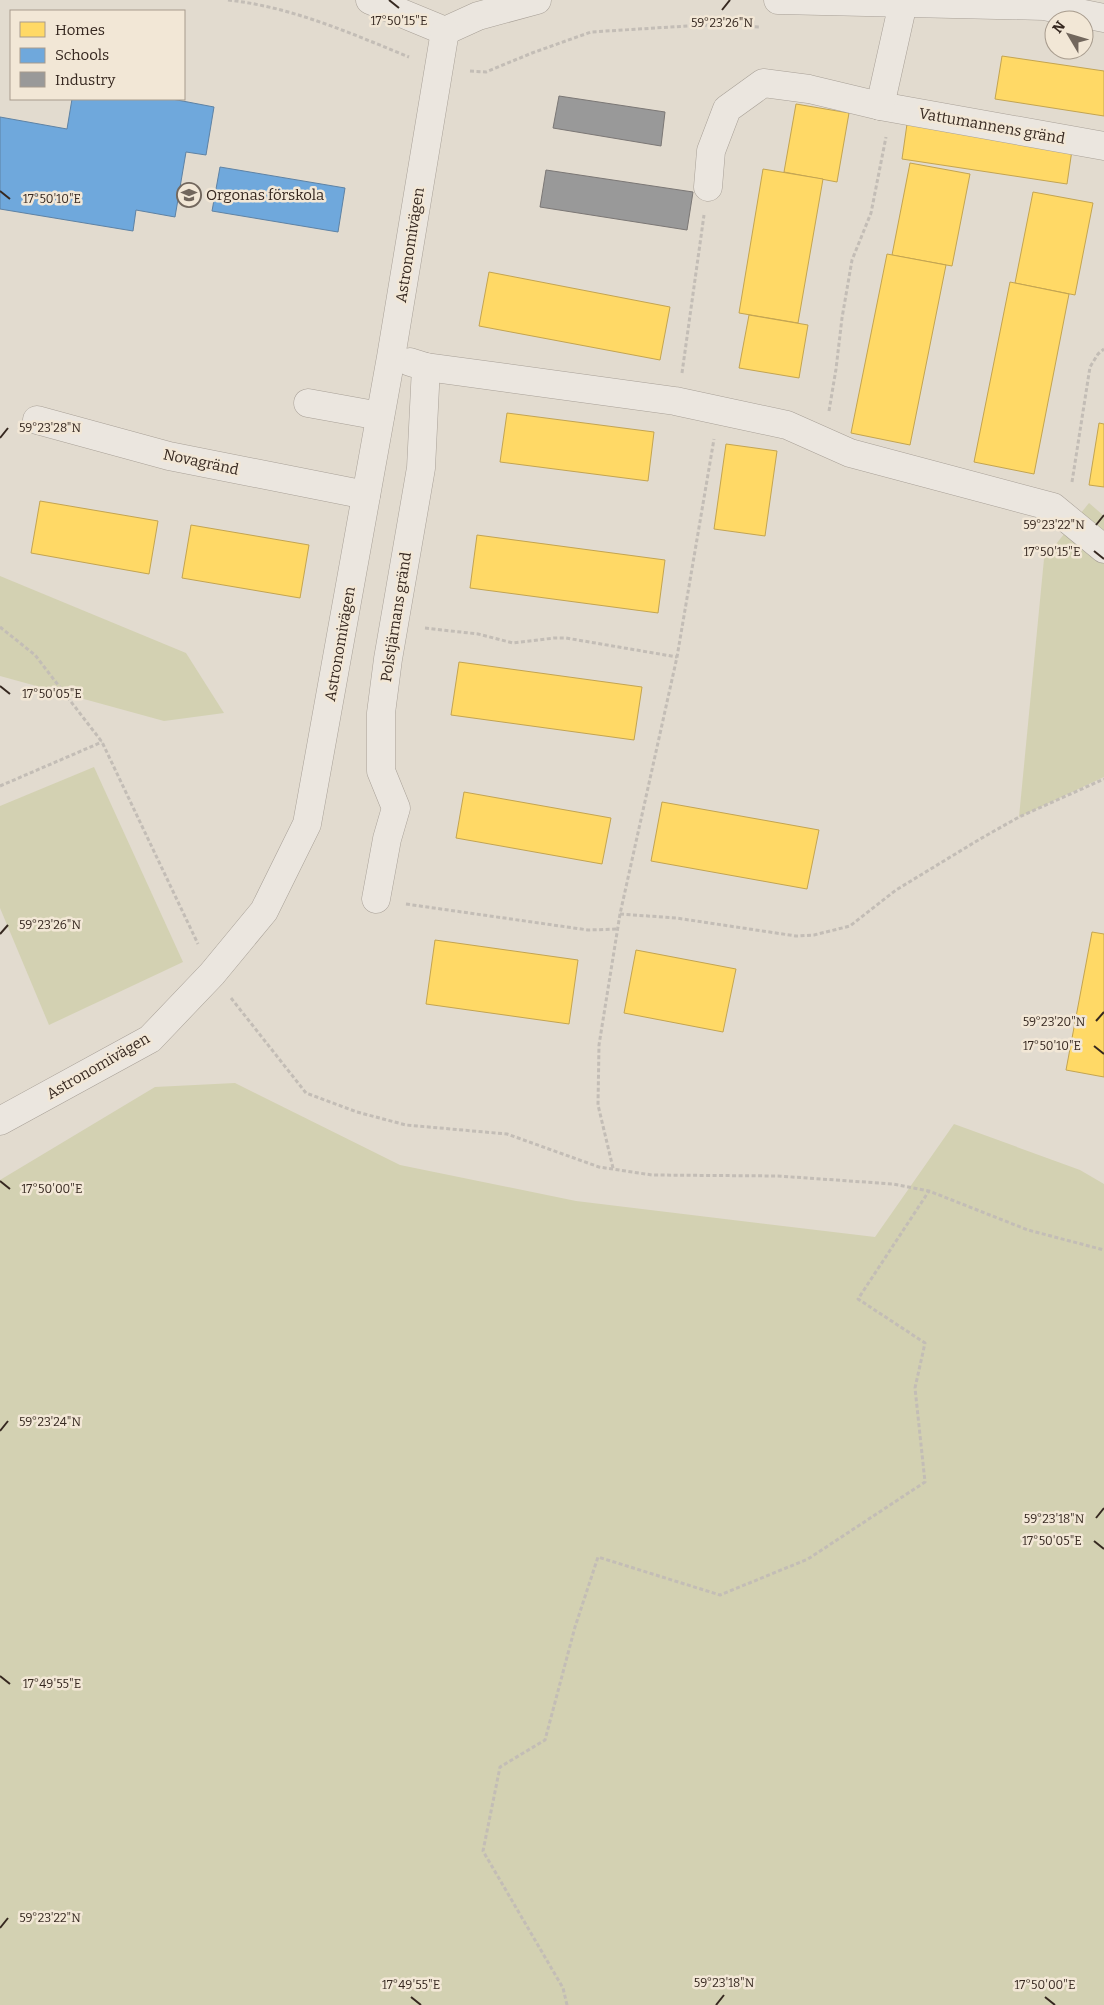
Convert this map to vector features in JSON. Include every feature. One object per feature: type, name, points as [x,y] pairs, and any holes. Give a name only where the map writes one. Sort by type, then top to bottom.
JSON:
[{"type":"street","points":[[370,0],[445,31],[478,16],[537,0]]},
{"type":"street","points":[[778,0],[1044,6],[1104,18]]},
{"type":"street","points":[[880,106],[903,3]]},
{"type":"street","name":"Astronomivägen","points":[[0,1121],[150,1039],[212,974],[264,911],[308,824],[391,357],[445,31]]},
{"type":"street","name":"Vattumannens gränd","points":[[708,188],[711,151],[727,109],[763,83],[810,89],[880,106],[1104,146]]},
{"type":"street","points":[[391,357],[426,367],[678,402],[787,425],[850,453],[1053,508],[1104,549]]},
{"type":"street","name":"Polstjärnans gränd","points":[[376,899],[387,839],[396,808],[381,771],[381,713],[394,623],[421,468],[426,367]]},
{"type":"street","points":[[308,403],[380,416]]},
{"type":"street","name":"Novagränd","points":[[37,420],[168,456],[366,495]]},
{"type":"path","points":[[228,0],[257,3],[324,22],[439,70],[486,72],[591,32],[703,25],[771,27]]},
{"type":"path","points":[[820,440],[829,412],[852,260],[870,213],[885,142],[888,123],[880,106]]},
{"type":"path","points":[[678,402],[708,188]]},
{"type":"path","points":[[1065,517],[1090,367],[1098,354],[1104,350]]},
{"type":"path","points":[[613,1168],[598,1106],[599,1045],[620,914],[677,657],[719,411]]},
{"type":"path","points":[[394,623],[478,634],[513,643],[566,638],[677,657]]},
{"type":"path","points":[[0,626],[35,655],[102,742],[212,974],[306,1093],[357,1112],[406,1125],[507,1134],[598,1167],[652,1175],[778,1176],[874,1182],[929,1191],[1028,1230],[1104,1250]]},
{"type":"path","points":[[0,786],[102,742]]},
{"type":"path","points":[[620,914],[676,918],[796,936],[834,931],[850,926],[896,890],[1019,817],[1104,779]]},
{"type":"path","points":[[376,899],[588,930],[619,929]]},
{"type":"path","points":[[566,2005],[563,1988],[483,1850],[500,1766],[545,1740],[575,1627],[598,1557],[720,1595],[808,1559],[925,1482],[915,1388],[925,1343],[858,1298],[929,1191]]},
{"type":"shaded area","points":[[1089,503],[1104,516],[1104,777],[1019,817],[1044,559]]},
{"type":"shaded area","points":[[0,576],[186,653],[224,713],[164,721],[0,676]]},
{"type":"shaded area","points":[[94,767],[183,962],[49,1025],[0,908],[0,806]]},
{"type":"shaded area","points":[[235,1083],[400,1165],[576,1201],[875,1237],[954,1124],[1080,1170],[1104,1184],[1104,2005],[0,2005],[0,1180],[155,1087]]},
{"type":"building: Homes","points":[[1002,56],[1104,71],[1104,116],[995,99]]},
{"type":"building: Homes","points":[[796,104],[849,113],[837,182],[784,172]]},
{"type":"building: Homes","points":[[907,124],[1072,150],[1067,184],[902,159]]},
{"type":"building: Homes","points":[[910,163],[970,174],[952,266],[892,255]]},
{"type":"building: Homes","points":[[763,169],[823,179],[798,323],[739,313]]},
{"type":"building: Homes","points":[[1033,192],[1093,203],[1075,295],[1015,283]]},
{"type":"building: Homes","points":[[887,254],[946,265],[910,445],[851,433]]},
{"type":"building: Homes","points":[[489,272],[670,307],[660,360],[479,326]]},
{"type":"building: Homes","points":[[1010,282],[1069,294],[1034,474],[974,462]]},
{"type":"building: Homes","points":[[749,315],[808,325],[799,378],[739,368]]},
{"type":"building: Homes","points":[[507,413],[654,432],[648,481],[500,462]]},
{"type":"building: Homes","points":[[1099,423],[1104,424],[1104,487],[1089,485]]},
{"type":"building: Homes","points":[[726,444],[777,451],[765,536],[714,529]]},
{"type":"building: Homes","points":[[40,501],[158,521],[149,574],[31,553]]},
{"type":"building: Homes","points":[[191,525],[309,545],[300,598],[182,578]]},
{"type":"building: Homes","points":[[477,535],[665,560],[658,613],[470,588]]},
{"type":"building: Homes","points":[[459,662],[642,687],[634,740],[451,715]]},
{"type":"building: Homes","points":[[464,792],[611,818],[602,864],[456,838]]},
{"type":"building: Homes","points":[[662,802],[819,830],[807,889],[651,861]]},
{"type":"building: Homes","points":[[1092,932],[1104,934],[1104,1077],[1066,1070]]},
{"type":"building: Homes","points":[[435,940],[578,960],[569,1024],[426,1004]]},
{"type":"building: Homes","points":[[636,950],[736,969],[723,1032],[624,1013]]},
{"type":"building: Schools","points":[[72,100],[177,100],[214,107],[206,155],[186,152],[175,217],[136,210],[133,231],[0,209],[0,117],[67,129]]},
{"type":"building: Schools","points":[[220,167],[345,188],[338,232],[212,211]]},
{"type":"building: Industry","points":[[559,96],[665,112],[661,146],[553,128]]},
{"type":"building: Industry","points":[[546,170],[693,192],[687,230],[540,207]]},
{"type":"place","name":"Orgonas förskola","points":[[189,195]]}]
